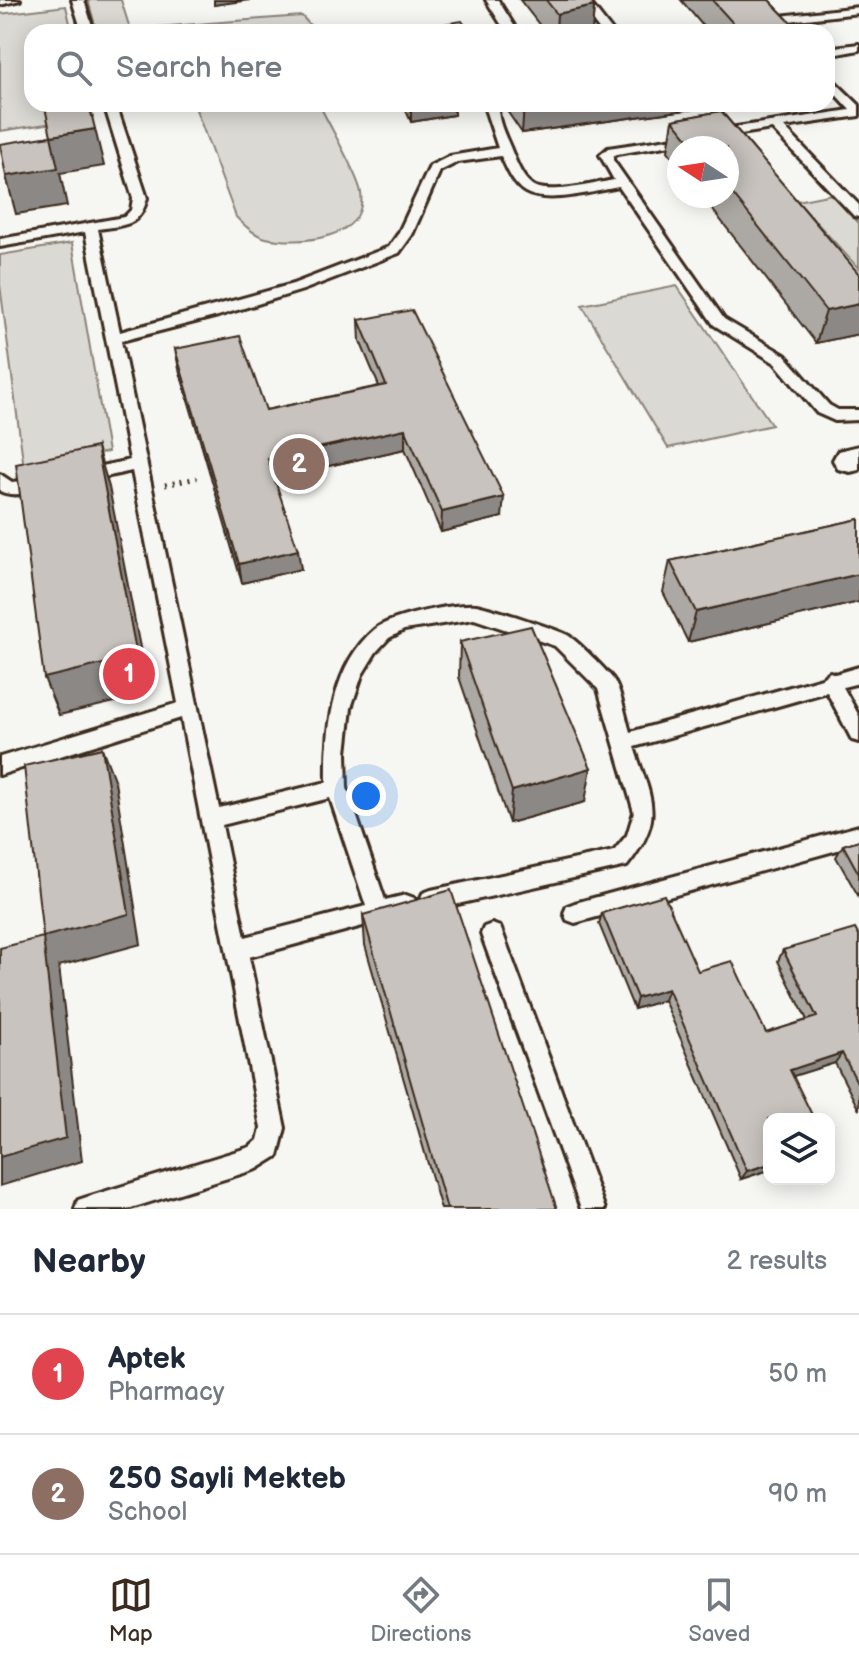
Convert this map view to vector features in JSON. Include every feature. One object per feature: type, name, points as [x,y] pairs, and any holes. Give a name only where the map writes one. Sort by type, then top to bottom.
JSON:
[{"type":"lane","points":[[0,2],[14,0]]},
{"type":"lane","points":[[78,0],[86,24]]},
{"type":"lane","points":[[492,0],[507,24]]},
{"type":"lane","points":[[582,0],[601,24]]},
{"type":"lane","points":[[841,0],[856,10]]},
{"type":"lane","points":[[761,10],[775,24]]},
{"type":"lane","points":[[755,22],[856,10]]},
{"type":"lane","points":[[853,48],[859,60]]},
{"type":"lane","points":[[835,86],[859,112]]},
{"type":"lane","points":[[0,243],[128,220],[137,211],[140,198],[113,112]]},
{"type":"lane","points":[[490,112],[505,151],[526,187],[535,192],[622,183]]},
{"type":"lane","points":[[859,112],[774,124],[735,137],[613,151],[606,155],[622,183],[719,322],[780,359],[823,409],[835,416],[859,415]]},
{"type":"lane","points":[[774,124],[859,213]]},
{"type":"lane","points":[[114,338],[284,291],[394,250],[405,235],[435,169],[455,159],[505,151]]},
{"type":"lane","points":[[87,1209],[257,1157],[269,1147],[273,1128],[91,227]]},
{"type":"lane","points":[[0,480],[8,489],[139,464]]},
{"type":"lane","points":[[237,950],[378,910],[620,859],[636,839],[644,812],[606,685],[562,641],[474,612],[400,623],[383,633],[369,647],[353,673],[341,708],[336,753],[337,788],[378,910]]},
{"type":"lane","points":[[623,742],[830,680],[859,675]]},
{"type":"lane","points":[[830,680],[859,734]]},
{"type":"lane","points":[[0,766],[188,708]]},
{"type":"lane","points":[[211,819],[337,788]]},
{"type":"lane","points":[[575,913],[859,835]]},
{"type":"lane","points":[[492,934],[593,1209]]},
{"type":"shaded area","points":[[88,0],[121,0],[128,24],[95,24]]},
{"type":"shaded area","points":[[66,6],[70,24],[24,24],[24,112],[91,112],[93,117],[0,131],[0,14]]},
{"type":"shaded area","points":[[302,16],[309,24],[196,24]]},
{"type":"shaded area","points":[[197,112],[323,112],[359,185],[360,209],[354,221],[328,236],[295,241],[257,235],[236,217]]},
{"type":"shaded area","points":[[832,194],[859,223],[859,269],[797,201]]},
{"type":"shaded area","points":[[72,243],[108,452],[24,468],[0,285],[0,255]]},
{"type":"shaded area","points":[[677,286],[772,425],[668,448],[582,305]]},
{"type":"building","points":[[546,0],[590,0],[594,6],[557,14]]},
{"type":"building","points":[[712,0],[769,0],[792,24],[734,24]]},
{"type":"building","points":[[46,112],[91,112],[95,129],[51,136]]},
{"type":"building","points":[[722,112],[859,274],[859,304],[826,311],[739,202],[739,136],[686,136],[673,120]]},
{"type":"building","points":[[51,136],[58,168],[6,176],[0,144]]},
{"type":"building","points":[[412,310],[504,497],[442,512],[405,429],[268,459],[298,550],[239,564],[175,349],[240,336],[266,410],[386,385],[359,320]]},
{"type":"building","points":[[97,447],[137,656],[44,678],[16,464]]},
{"type":"building","points":[[859,519],[859,574],[696,612],[670,561]]},
{"type":"building","points":[[531,626],[591,768],[512,791],[460,642]]},
{"type":"building","points":[[102,748],[129,914],[43,937],[24,766]]},
{"type":"building","points":[[859,840],[859,874],[843,845]]},
{"type":"building","points":[[451,890],[557,1209],[447,1209],[363,915]]},
{"type":"building","points":[[664,895],[698,971],[732,961],[766,1033],[817,1017],[783,950],[855,929],[859,936],[859,1086],[842,1053],[790,1070],[811,1113],[763,1113],[763,1166],[747,1171],[668,989],[637,998],[602,913]]},
{"type":"building","points":[[43,937],[66,1138],[0,1157],[0,948]]},
{"type":"place","name":"250 Sayli Mekteb","points":[[299,464]]},
{"type":"place","name":"Aptek","points":[[129,674]]}]
